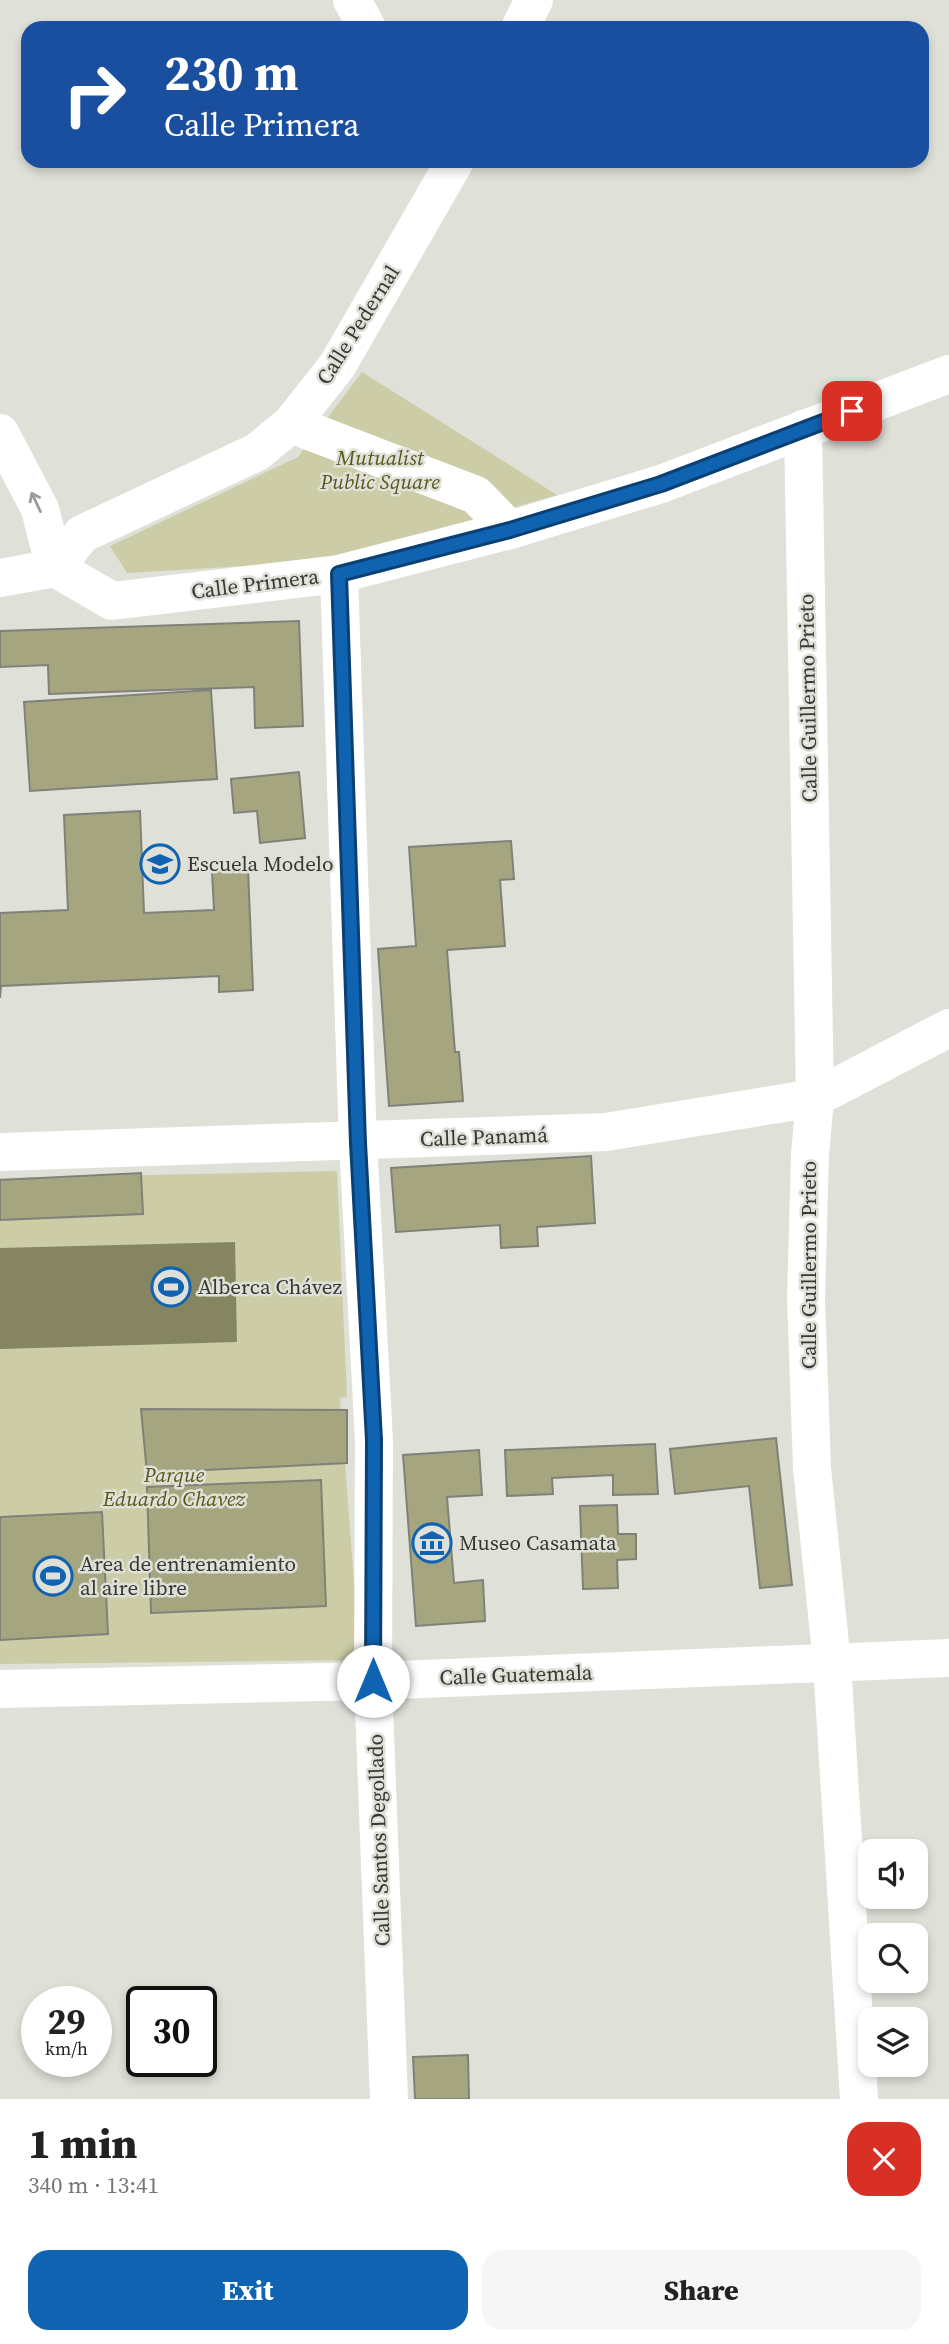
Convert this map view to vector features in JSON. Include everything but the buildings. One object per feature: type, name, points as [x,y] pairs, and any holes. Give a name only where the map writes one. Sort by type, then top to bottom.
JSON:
[{"type":"street","points":[[352,0],[363,21]]},
{"type":"street","points":[[524,21],[534,0]]},
{"type":"street","name":"Calle Pedernal","points":[[55,568],[82,534],[257,452],[291,424],[337,366],[445,168]]},
{"type":"street","name":"Calle Primera","points":[[55,568],[113,601],[339,574],[510,530],[661,484],[949,374]]},
{"type":"street","points":[[291,424],[476,495],[510,530]]},
{"type":"street","name":"Calle Guillermo Prieto","points":[[803,429],[816,1098],[810,1155],[806,1299],[811,1468],[832,1663],[859,2099]]},
{"type":"street","points":[[0,433],[40,509],[55,568],[0,578]]},
{"type":"street","name":"Calle Santos Degollado","points":[[339,574],[358,1143],[374,1440],[373,1681],[388,2099]]},
{"type":"street","name":"Calle Panamá","points":[[0,1152],[358,1143],[606,1132],[816,1098],[949,1028]]},
{"type":"street","name":"Calle Guatemala","points":[[0,1689],[373,1681],[949,1658]]},
{"type":"green space","name":"Mutualist Public Square","points":[[362,372],[557,495],[328,561],[127,573],[110,546],[298,457]]},
{"type":"green space","name":"Parque Eduardo Chavez","points":[[337,1171],[347,1397],[340,1398],[360,1660],[0,1664],[0,1178]]},
{"type":"shaded area","points":[[235,1242],[237,1342],[0,1349],[0,1248]]},
{"type":"place","name":"Escuela Modelo","points":[[160,864]]},
{"type":"place","name":"Alberca Chávez","points":[[171,1287]]},
{"type":"place","name":"Museo Casamata","points":[[432,1543]]},
{"type":"place","name":"Area de entrenamiento al aire libre","points":[[53,1576]]},
{"type":"route","points":[[373,1681],[374,1440],[358,1143],[339,574],[510,530],[661,484],[852,411]]}]
